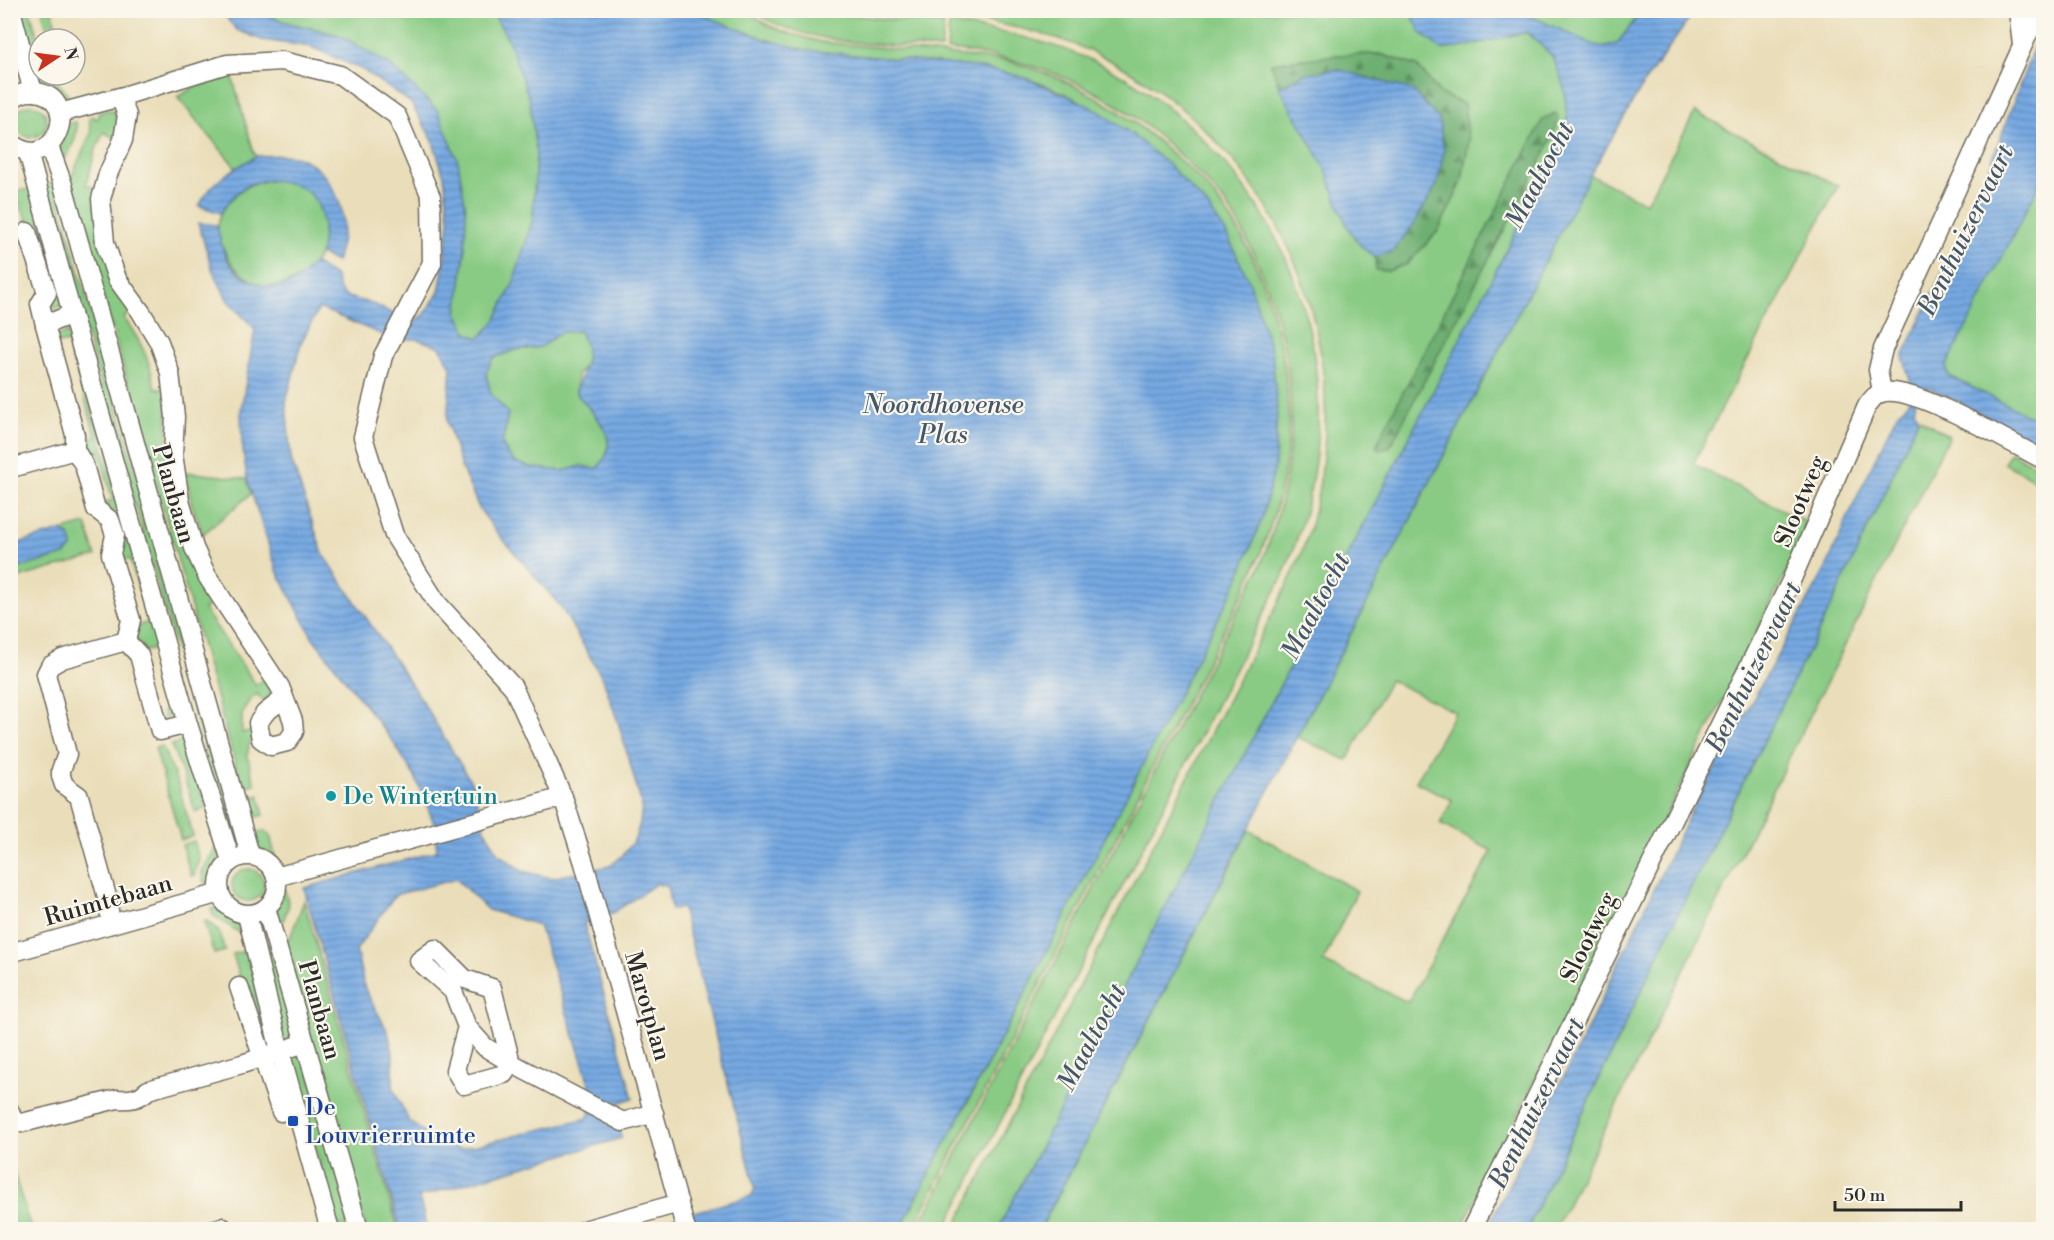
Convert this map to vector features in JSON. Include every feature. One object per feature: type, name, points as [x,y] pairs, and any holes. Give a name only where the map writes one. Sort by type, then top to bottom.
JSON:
[{"type":"street","points":[[11,10],[33,92]]},
{"type":"street","points":[[2018,10],[2022,45]]},
{"type":"street","points":[[2039,10],[1883,349],[1878,370],[1887,392],[1930,401],[2043,460]]},
{"type":"street","name":"Marotplan","points":[[60,112],[120,97],[227,64],[282,61],[340,75],[397,116],[431,197],[432,263],[383,356],[363,437],[394,535],[437,603],[513,687],[563,797],[600,924],[646,1115],[680,1206],[686,1230]]},
{"type":"street","points":[[10,142],[17,148],[28,152],[39,151],[50,146],[58,136],[61,125],[60,112],[50,98],[33,92],[12,96]]},
{"type":"street","points":[[120,97],[127,115],[123,140],[108,174],[101,199],[105,243],[117,279],[159,342],[170,373],[174,417],[173,453],[180,501],[194,548],[207,576],[279,687],[283,699]]},
{"type":"street","name":"Planbaan","points":[[50,146],[250,855]]},
{"type":"street","name":"Planbaan","points":[[28,152],[188,724],[231,861]]},
{"type":"street","points":[[27,232],[47,293],[40,304],[75,435],[75,450],[84,465],[96,509],[110,520],[116,535],[111,554],[131,620],[126,641]]},
{"type":"street","points":[[45,325],[72,314]]},
{"type":"street","name":"Slootweg","points":[[1471,1230],[1791,581],[1867,406],[1874,397],[1887,392]]},
{"type":"street","points":[[10,466],[15,467],[75,450]]},
{"type":"street","points":[[126,641],[139,655],[160,731],[188,724]]},
{"type":"street","points":[[111,924],[107,897],[79,796],[64,785],[61,776],[67,754],[46,674],[50,666],[62,659],[126,641]]},
{"type":"street","points":[[276,877],[563,797]]},
{"type":"street","points":[[250,855],[269,864],[276,877],[276,894],[266,908],[247,915],[227,906],[219,886],[221,872],[231,861],[250,855]]},
{"type":"street","name":"Ruimtebaan","points":[[10,953],[220,893]]},
{"type":"street","name":"Planbaan","points":[[266,908],[359,1230]]},
{"type":"street","name":"Planbaan","points":[[247,915],[280,1050],[330,1230]]},
{"type":"street","points":[[459,985],[492,988],[511,1063],[504,1074],[465,1085],[455,1070],[466,1027],[459,985]]},
{"type":"street","points":[[239,987],[281,1112]]},
{"type":"street","points":[[466,1027],[485,1047],[511,1063],[623,1122],[646,1115]]},
{"type":"street","points":[[10,1111],[13,1121],[22,1123],[117,1099],[129,1100],[142,1096],[148,1090],[242,1064],[305,1043]]},
{"type":"street","points":[[584,1230],[680,1206]]},
{"type":"street","points":[[213,1230],[222,1227],[225,1230]]},
{"type":"green space","points":[[263,10],[492,11],[509,41],[530,101],[536,153],[533,219],[513,284],[495,321],[480,338],[468,334],[457,313],[465,251],[438,111],[342,36],[282,21],[262,12]]},
{"type":"green space","points":[[823,10],[837,14],[944,24],[941,49],[868,44],[818,37],[794,31],[752,11]]},
{"type":"green space","points":[[20,11],[30,11],[35,27],[27,27],[27,37]]},
{"type":"green space","points":[[42,11],[52,11],[56,27],[47,27]]},
{"type":"green space","points":[[692,11],[746,11],[770,26],[822,42],[1004,60],[1052,76],[1096,97],[1157,140],[1200,179],[1220,203],[1238,230],[1253,260],[1276,326],[1283,361],[1288,395],[1286,461],[1275,513],[1257,562],[913,1229],[900,1229],[1018,1007],[1206,204],[1156,155],[1129,133],[1071,97],[1040,83],[1007,73],[972,67],[804,50],[761,37]]},
{"type":"green space","points":[[952,11],[1410,11],[1421,33],[1442,49],[1458,48],[1527,32],[1552,56],[1564,85],[1567,118],[1559,149],[998,1230],[954,1229],[1291,578],[1311,525],[1321,475],[1325,425],[1323,376],[1316,328],[1302,281],[1283,236],[1257,193],[1226,152],[1196,121],[1163,93],[1108,59],[1040,33],[957,17]],"holes":[[[1380,54],[1417,66],[1441,94],[1469,140],[1461,184],[1438,231],[1407,264],[1388,271],[1376,270],[1375,257],[1364,249],[1348,228],[1324,166],[1282,91],[1271,64],[1337,55]]]},
{"type":"green space","points":[[1519,11],[1642,11],[1617,44],[1599,47]]},
{"type":"green space","points":[[949,24],[1046,43],[1102,65],[1136,84],[1166,106],[1209,145],[1257,207],[1285,256],[1304,308],[1315,361],[1318,415],[1314,470],[1301,525],[1281,580],[945,1229],[917,1230],[1258,571],[1283,496],[1289,459],[1291,421],[1290,384],[1275,309],[1249,243],[1234,216],[1216,192],[1147,126],[1095,92],[1039,68],[1009,60],[947,50]]},
{"type":"green space","points":[[1380,54],[1417,66],[1441,94],[1464,104],[1469,140],[1461,184],[1438,231],[1407,264],[1388,271],[1376,270],[1375,257],[1392,252],[1304,74],[1279,87],[1271,63],[1338,55]]},
{"type":"green space","points":[[232,76],[254,153],[257,156],[236,168],[177,97],[197,86]]},
{"type":"green space","points":[[46,87],[62,87],[68,96],[60,98]]},
{"type":"green space","points":[[31,105],[42,110],[47,121],[42,132],[31,137],[20,132],[15,121],[20,110]]},
{"type":"green space","points":[[110,110],[117,118],[121,118],[114,138],[104,132],[96,149],[86,185],[98,188],[133,309],[124,318],[144,351],[155,389],[167,388],[168,473],[214,602],[204,609],[256,685],[266,678],[270,688],[269,697],[264,702],[257,694],[243,711],[242,733],[253,731],[254,737],[250,742],[248,754],[255,784],[242,788],[77,203],[67,178],[72,175],[91,133],[89,118],[94,116],[95,119],[99,118],[98,113]]},
{"type":"green space","points":[[1695,112],[1838,186],[1693,464],[1810,524],[1461,1229],[1040,1230],[1249,830],[1357,891],[1323,962],[1408,1002],[1492,851],[1440,824],[1452,800],[1416,782],[1455,712],[1390,680],[1347,760],[1297,737],[1590,175],[1646,203]]},
{"type":"green space","points":[[1555,113],[1559,118],[1547,149],[1389,448],[1379,450],[1376,446],[1379,439],[1543,119]]},
{"type":"green space","points":[[76,122],[73,144],[60,163],[59,151],[67,124]]},
{"type":"green space","points":[[2043,177],[2043,423],[1953,378],[1948,375],[1946,366]]},
{"type":"green space","points":[[270,180],[297,185],[305,189],[320,210],[324,227],[320,253],[309,270],[292,282],[271,286],[252,281],[236,268],[222,245],[218,228],[221,213],[233,197],[248,186]]},
{"type":"green space","points":[[54,182],[235,822],[226,825],[44,185]]},
{"type":"green space","points":[[32,189],[64,305],[49,310],[54,293],[36,231],[27,220],[14,191]]},
{"type":"green space","points":[[580,331],[587,346],[587,362],[577,375],[576,393],[599,420],[608,439],[605,459],[596,469],[581,466],[563,471],[534,468],[514,462],[501,445],[508,413],[491,394],[485,373],[493,358],[515,350],[541,347],[561,332]]},
{"type":"green space","points":[[70,332],[180,714],[164,718],[163,712],[173,709],[156,649],[145,651],[137,640],[138,626],[148,622],[130,559],[120,561],[118,552],[121,525],[119,518],[103,503],[113,500],[99,451],[87,454],[84,442],[96,437],[68,342],[58,344],[56,336]]},
{"type":"green space","points":[[1919,418],[1949,436],[1555,1229],[1527,1230],[1673,924],[1834,600]]},
{"type":"green space","points":[[2011,452],[2043,470],[2043,485],[2004,463]]},
{"type":"green space","points":[[186,472],[247,479],[251,494],[203,534],[191,502]]},
{"type":"green space","points":[[86,524],[96,556],[11,580],[11,570],[65,555],[69,535],[60,531]]},
{"type":"green space","points":[[187,740],[206,808],[195,812],[171,745]]},
{"type":"green space","points":[[162,746],[178,784],[193,836],[181,840],[155,748]]},
{"type":"green space","points":[[259,795],[264,815],[249,819],[245,799]]},
{"type":"green space","points":[[265,831],[270,835],[277,864],[258,847],[250,834]]},
{"type":"green space","points":[[194,841],[199,859],[194,875],[191,876],[182,845]]},
{"type":"green space","points":[[217,845],[219,859],[213,881],[204,883],[202,872]]},
{"type":"green space","points":[[248,869],[259,874],[264,885],[259,896],[248,901],[237,896],[232,885],[237,874]]},
{"type":"green space","points":[[284,888],[289,905],[281,926],[277,927],[276,911]]},
{"type":"green space","points":[[304,901],[398,1229],[366,1229],[283,941],[290,938]]},
{"type":"green space","points":[[220,906],[240,924],[244,936],[213,915],[211,909]]},
{"type":"green space","points":[[207,921],[219,932],[225,951],[214,954],[204,922]]},
{"type":"green space","points":[[270,944],[297,1033],[294,1039],[284,1041],[260,947]]},
{"type":"green space","points":[[248,950],[269,1030],[262,1032],[250,987],[243,989],[233,954]]},
{"type":"green space","points":[[298,1052],[305,1056],[350,1218],[347,1225],[338,1228],[289,1055]]},
{"type":"green space","points":[[10,1160],[31,1229],[13,1229],[10,1221]]},
{"type":"water","name":"Noordhovense Plas","points":[[225,11],[263,11],[262,13],[282,21],[342,36],[390,65],[438,111],[458,161],[466,210],[465,251],[457,313],[468,334],[480,338],[495,321],[513,284],[533,219],[536,153],[530,101],[509,41],[492,11],[692,11],[768,40],[806,50],[974,67],[1025,78],[1100,112],[1133,135],[1171,167],[1206,204],[1225,231],[1250,283],[1272,353],[1277,408],[1275,466],[1263,516],[1238,580],[1018,1007],[900,1229],[633,1229],[752,1196],[755,1187],[682,908],[671,909],[667,886],[656,884],[610,915],[584,923],[633,1098],[612,1105],[611,1125],[619,1130],[622,1138],[419,1197],[427,1229],[400,1229],[304,888],[437,851],[434,823],[415,777],[394,743],[313,638],[277,571],[247,479],[242,442],[241,410],[255,329],[228,301],[213,271],[198,223],[217,225],[229,262],[242,276],[251,281],[269,286],[287,284],[296,280],[314,263],[336,277],[340,291],[347,297],[373,304],[396,315],[385,336],[319,308],[301,343],[286,402],[291,459],[323,554],[419,696],[473,785],[484,828],[498,853],[522,871],[551,878],[610,866],[623,855],[635,839],[642,806],[603,679],[561,607],[479,508],[461,467],[447,422],[451,367],[440,347],[417,339],[401,339],[413,322],[424,315],[439,292],[444,263],[449,220],[444,176],[432,139],[411,103],[361,69],[311,47],[262,40],[237,30],[228,20]],"holes":[[[580,331],[586,350],[586,363],[576,393],[604,429],[608,439],[605,459],[596,469],[581,466],[563,471],[534,468],[514,462],[502,445],[508,413],[491,394],[486,373],[493,358],[515,350],[541,347],[561,332]],[[456,879],[488,910],[539,925],[593,1096],[588,1118],[460,1149],[436,1142],[409,1121],[393,1088],[393,1053],[388,1032],[365,989],[356,950],[395,895]]]},
{"type":"water","points":[[1410,11],[1519,11],[1599,47],[1617,44],[1642,11],[1695,11],[1644,83],[1590,175],[1040,1229],[998,1229],[1559,149],[1567,118],[1564,85],[1552,56],[1528,32],[1458,48],[1441,49],[1421,33]]},
{"type":"water","name":"Benthuizervaart","points":[[2043,22],[2043,177],[1946,367],[1948,375],[1953,378],[2043,423],[2043,445],[1932,389],[1918,389],[1914,410],[1919,418],[1834,600],[1673,924],[1527,1229],[1486,1230],[1582,1040],[1690,813],[1826,568],[1897,414],[1908,402],[1911,388],[1903,357],[1985,180]]},
{"type":"water","points":[[1336,69],[1412,90],[1439,119],[1444,150],[1437,185],[1414,224],[1392,252],[1375,257],[1355,238],[1348,227],[1323,165],[1279,87],[1304,74]]},
{"type":"water","points":[[257,156],[294,156],[313,165],[328,181],[338,200],[343,220],[336,262],[320,254],[323,228],[318,206],[313,197],[304,189],[293,184],[271,181],[251,184],[236,194],[221,213],[199,206],[216,183]]},
{"type":"water","points":[[60,531],[68,535],[72,541],[72,548],[65,555],[11,570],[11,545]]},
{"type":"place","name":"De Wintertuin","points":[[331,796]]},
{"type":"place","name":"De Louvrierruimte","points":[[293,1121]]},
{"type":"water label","name":"Maaltocht","points":[[1539,175]]},
{"type":"water label","name":"Maaltocht","points":[[1315,606]]},
{"type":"water label","name":"Maaltocht","points":[[1091,1037]]}]
